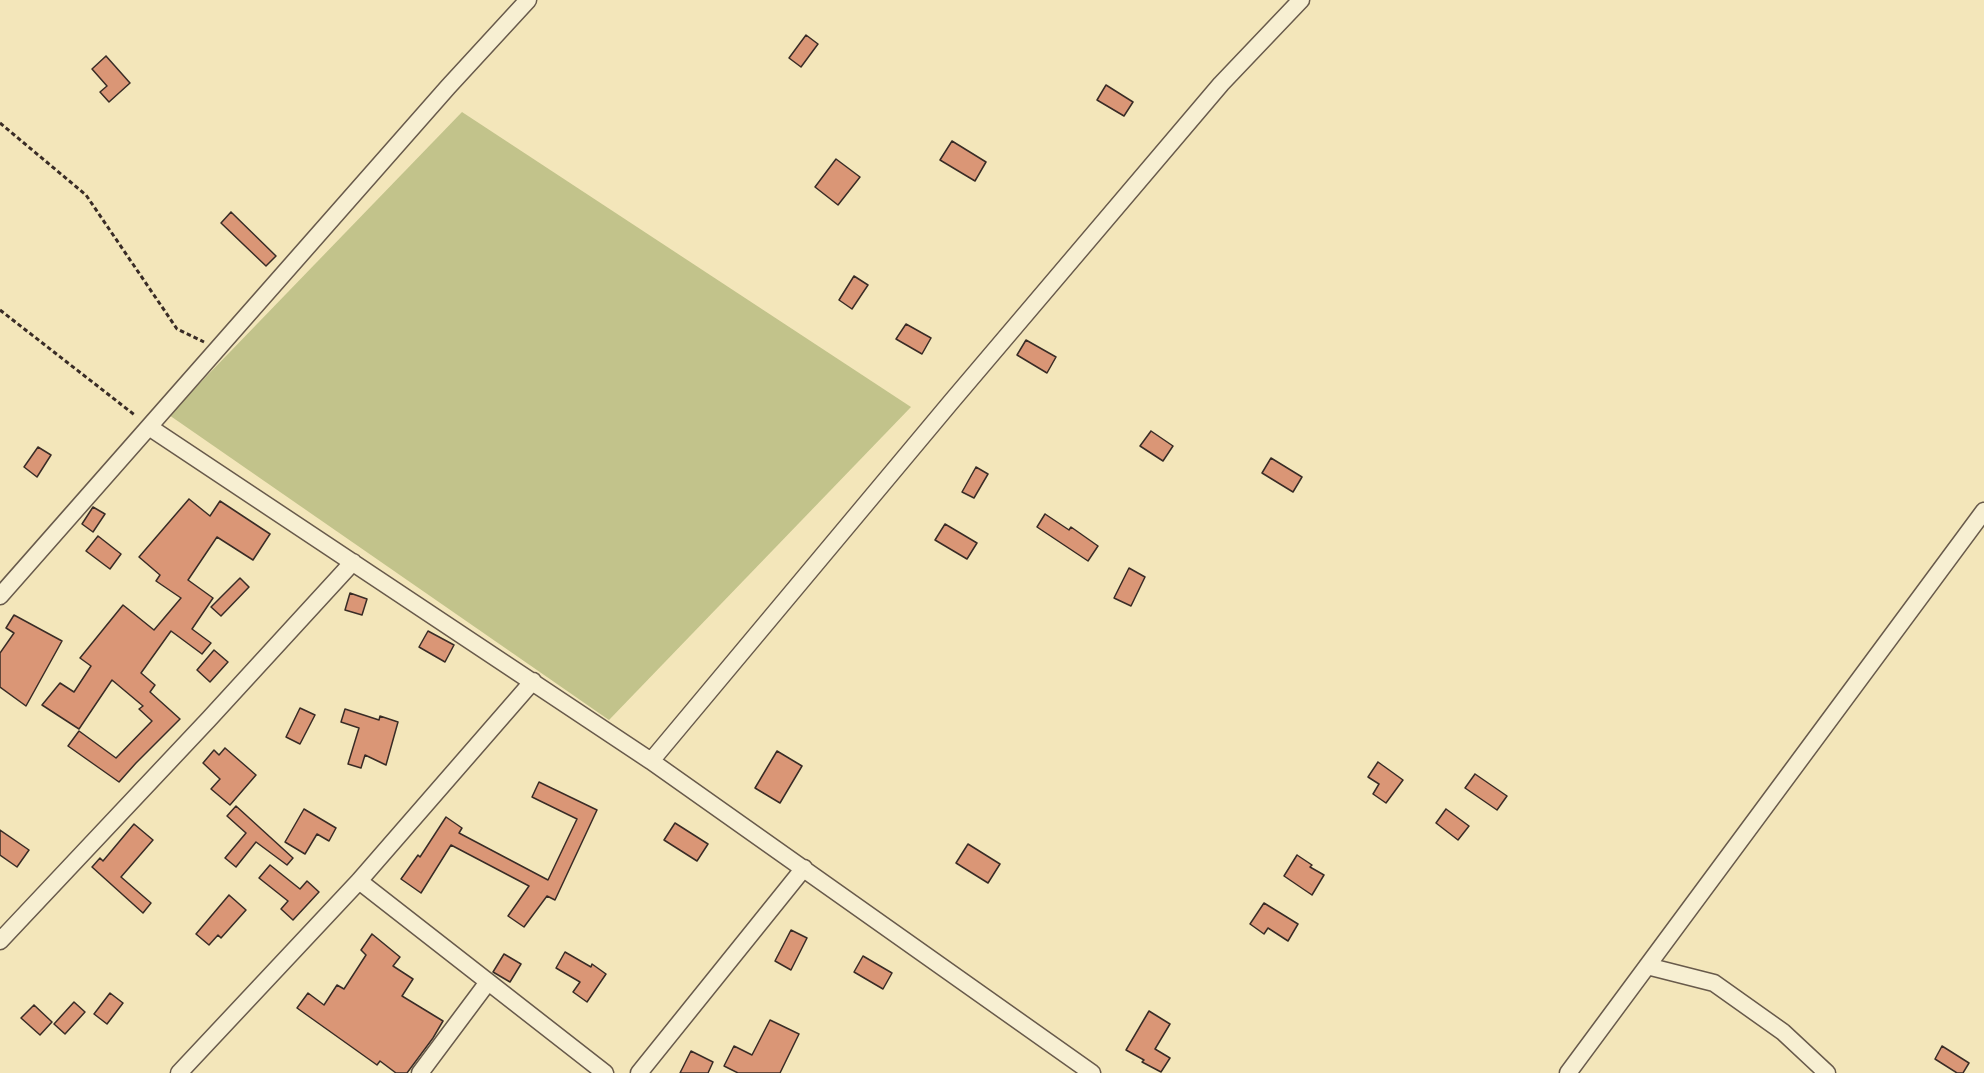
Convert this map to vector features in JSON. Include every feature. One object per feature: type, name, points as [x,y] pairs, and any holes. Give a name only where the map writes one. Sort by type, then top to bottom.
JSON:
[{"type":"street","points":[[0,596],[448,87],[528,0]]},
{"type":"street","points":[[651,761],[1221,84],[1301,0]]},
{"type":"street","points":[[149,427],[651,761],[1092,1073]]},
{"type":"street","points":[[1568,1073],[1984,511]]},
{"type":"street","points":[[0,940],[209,719],[353,562]]},
{"type":"street","points":[[179,1073],[359,881],[533,681]]},
{"type":"street","points":[[639,1073],[804,868]]},
{"type":"street","points":[[359,881],[605,1073]]},
{"type":"street","points":[[1647,966],[1714,983],[1782,1032],[1827,1073]]},
{"type":"street","points":[[420,1073],[488,982]]},
{"type":"path","points":[[0,123],[86,195],[177,329],[218,349]]},
{"type":"path","points":[[0,310],[149,427]]},
{"type":"green space","points":[[462,112],[911,407],[609,720],[169,415]]},
{"type":"building","points":[[806,35],[818,44],[801,67],[789,58]]},
{"type":"building","points":[[106,56],[130,83],[109,102],[100,92],[107,86],[92,69]]},
{"type":"building","points":[[1106,85],[1133,102],[1124,116],[1097,100]]},
{"type":"building","points":[[952,141],[986,162],[975,181],[940,160]]},
{"type":"building","points":[[836,159],[860,177],[838,205],[815,187]]},
{"type":"building","points":[[231,212],[276,256],[266,266],[221,223]]},
{"type":"building","points":[[854,276],[868,285],[852,309],[839,300]]},
{"type":"building","points":[[906,324],[931,338],[922,354],[896,339]]},
{"type":"building","points":[[1026,340],[1056,357],[1047,373],[1017,355]]},
{"type":"building","points":[[1151,431],[1173,446],[1163,461],[1140,446]]},
{"type":"building","points":[[38,447],[51,455],[37,477],[24,467]]},
{"type":"building","points":[[1271,458],[1302,477],[1293,492],[1262,473]]},
{"type":"building","points":[[976,467],[988,474],[974,498],[962,492]]},
{"type":"building","points":[[189,499],[210,516],[220,501],[270,534],[253,560],[217,537],[188,580],[213,598],[192,629],[211,643],[202,654],[171,631],[141,673],[155,685],[150,692],[180,719],[119,782],[68,746],[79,731],[116,758],[152,721],[139,709],[143,706],[112,680],[79,729],[42,705],[60,683],[74,692],[91,666],[80,658],[123,605],[154,630],[181,598],[156,581],[160,575],[139,557]]},
{"type":"building","points":[[93,507],[105,514],[93,532],[82,524]]},
{"type":"building","points":[[1045,514],[1069,530],[1071,527],[1098,546],[1088,561],[1037,527]]},
{"type":"building","points":[[945,524],[977,543],[967,559],[935,540]]},
{"type":"building","points":[[98,536],[121,554],[110,569],[86,551]]},
{"type":"building","points":[[1129,568],[1145,577],[1131,606],[1114,598]]},
{"type":"building","points":[[240,578],[249,587],[221,616],[211,607]]},
{"type":"building","points":[[350,593],[367,599],[362,615],[345,610]]},
{"type":"building","points":[[14,615],[62,641],[26,706],[0,687],[0,653],[14,633],[6,628]]},
{"type":"building","points":[[428,631],[454,645],[445,662],[419,647]]},
{"type":"building","points":[[214,650],[228,662],[210,682],[197,670]]},
{"type":"building","points":[[300,708],[315,715],[300,744],[286,737]]},
{"type":"building","points":[[345,709],[379,720],[380,716],[398,722],[386,765],[365,755],[361,768],[348,764],[359,728],[341,722]]},
{"type":"building","points":[[225,748],[256,775],[230,805],[211,789],[220,779],[203,763],[214,750],[219,755]]},
{"type":"building","points":[[777,751],[802,766],[780,803],[755,788]]},
{"type":"building","points":[[1378,762],[1403,780],[1386,803],[1373,794],[1379,784],[1368,777]]},
{"type":"building","points":[[1475,774],[1507,796],[1497,810],[1465,788]]},
{"type":"building","points":[[539,782],[597,810],[555,900],[547,896],[524,927],[508,916],[529,886],[451,845],[421,893],[401,879],[418,855],[420,857],[446,817],[462,828],[459,833],[548,880],[577,819],[532,797]]},
{"type":"building","points":[[236,806],[293,858],[287,865],[256,842],[236,867],[225,858],[246,833],[227,816]]},
{"type":"building","points":[[304,809],[336,828],[329,841],[317,834],[305,854],[285,842]]},
{"type":"building","points":[[1446,809],[1469,826],[1458,840],[1436,823]]},
{"type":"building","points":[[675,823],[708,844],[697,861],[664,840]]},
{"type":"building","points":[[134,824],[153,840],[121,877],[151,903],[143,913],[92,867],[100,858],[103,861]]},
{"type":"building","points":[[0,830],[29,850],[17,867],[0,855]]},
{"type":"building","points":[[968,844],[1000,864],[988,883],[956,863]]},
{"type":"building","points":[[1297,855],[1312,865],[1310,867],[1324,875],[1312,895],[1284,876]]},
{"type":"building","points":[[270,865],[300,889],[307,881],[319,892],[293,920],[281,909],[288,901],[259,878]]},
{"type":"building","points":[[229,895],[246,910],[221,938],[218,935],[209,945],[196,934]]},
{"type":"building","points":[[1264,903],[1298,924],[1288,941],[1268,928],[1264,934],[1250,924]]},
{"type":"building","points":[[791,930],[807,938],[791,970],[775,961]]},
{"type":"building","points":[[372,934],[400,957],[393,966],[413,979],[402,996],[443,1021],[407,1073],[396,1073],[380,1061],[377,1065],[297,1008],[308,993],[324,1005],[337,985],[344,989],[366,955],[361,950]]},
{"type":"building","points":[[565,952],[591,967],[592,964],[606,974],[587,1002],[573,992],[580,982],[556,968]]},
{"type":"building","points":[[504,954],[521,964],[510,982],[493,972]]},
{"type":"building","points":[[863,956],[892,973],[883,989],[854,972]]},
{"type":"building","points":[[110,993],[123,1003],[107,1024],[94,1014]]},
{"type":"building","points":[[74,1002],[85,1012],[65,1034],[54,1024]]},
{"type":"building","points":[[34,1005],[52,1022],[40,1035],[21,1018]]},
{"type":"building","points":[[1149,1011],[1170,1024],[1155,1049],[1170,1058],[1161,1072],[1126,1050]]},
{"type":"building","points":[[770,1020],[799,1034],[780,1073],[738,1073],[724,1066],[734,1046],[752,1055]]},
{"type":"building","points":[[1942,1046],[1969,1063],[1963,1073],[1957,1073],[1935,1059]]},
{"type":"building","points":[[691,1051],[713,1062],[708,1073],[680,1073]]}]
